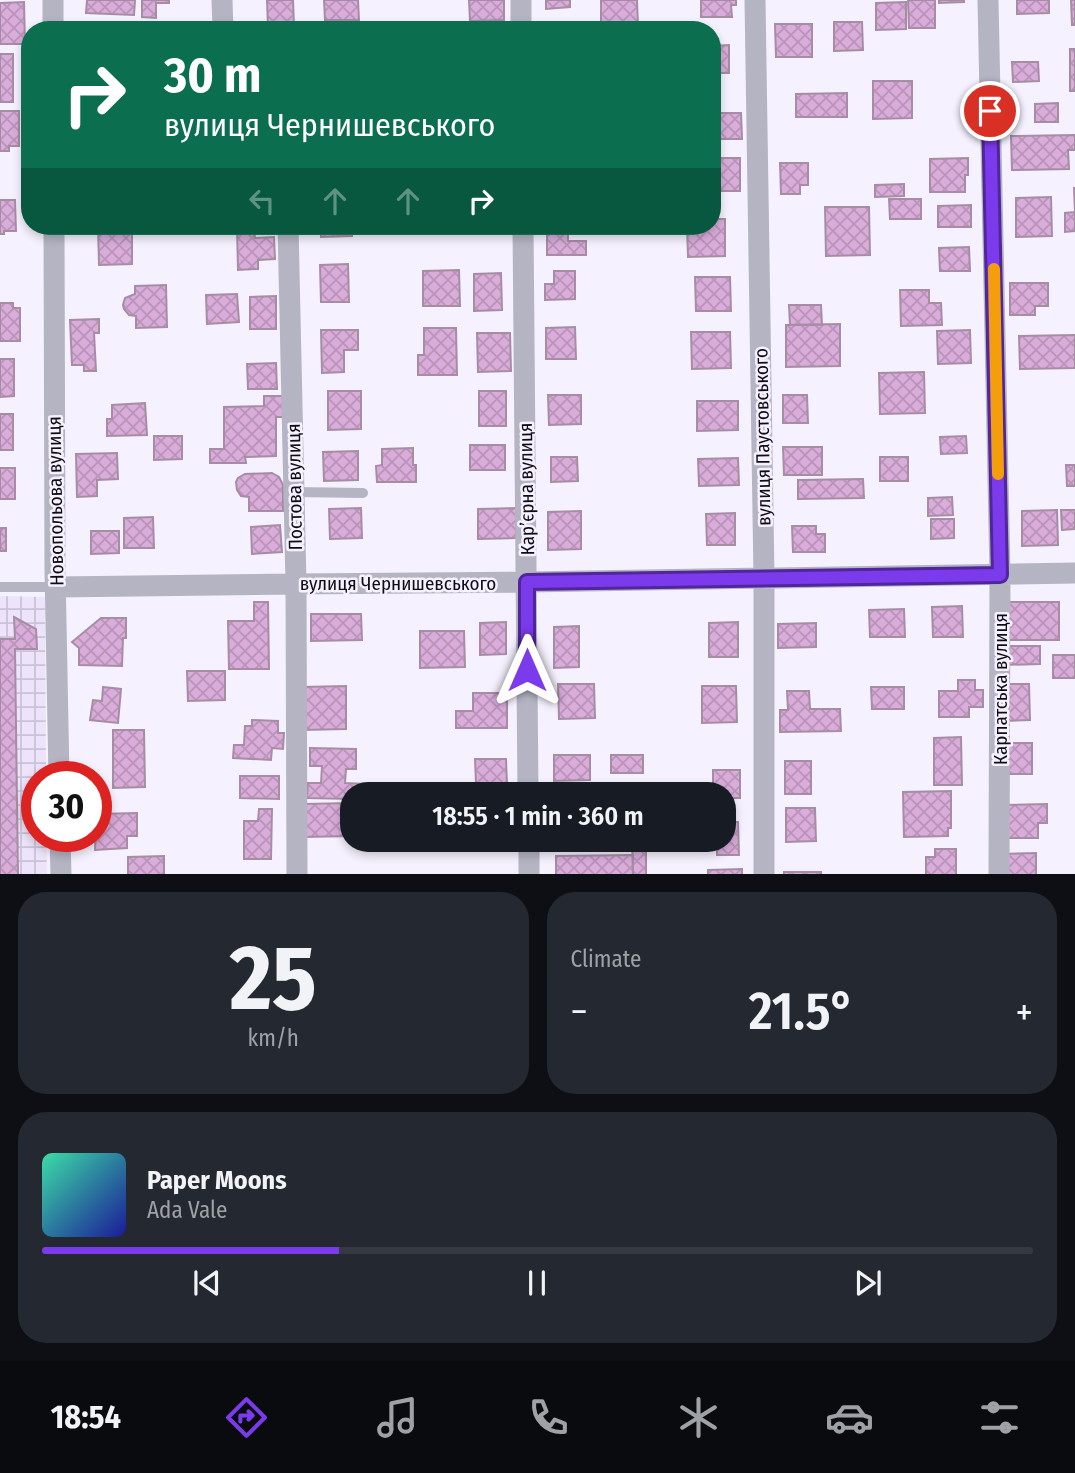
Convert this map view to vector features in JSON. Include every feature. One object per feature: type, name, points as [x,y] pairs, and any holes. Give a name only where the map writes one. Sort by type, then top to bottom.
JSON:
[{"type":"street","points":[[53,0],[53,21]]},
{"type":"street","points":[[222,0],[223,21]]},
{"type":"street","points":[[521,0],[521,21]]},
{"type":"street","name":"вулиця Паустовського","points":[[755,0],[764,578],[764,874]]},
{"type":"street","name":"Карпатська вулиця","points":[[988,0],[1000,575],[999,874]]},
{"type":"street","name":"Новопольова вулиця","points":[[54,235],[59,761]]},
{"type":"street","name":"Постова вулиця","points":[[288,235],[296,584],[297,874]]},
{"type":"street","name":"Карʼєрна вулиця","points":[[523,235],[528,782]]},
{"type":"street","name":"вулиця Чернишевського","points":[[56,587],[1075,573]]},
{"type":"street","points":[[60,852],[61,874]]},
{"type":"street","points":[[528,852],[529,874]]},
{"type":"lane","points":[[294,492],[363,493]]},
{"type":"lane","points":[[0,587],[56,587]]},
{"type":"shaded area","points":[[0,596],[45,597],[46,761],[21,761],[21,852],[46,852],[47,874],[0,874]]},
{"type":"building","points":[[87,0],[135,0],[134,15],[86,13]]},
{"type":"building","points":[[142,0],[169,0],[169,3],[156,3],[156,18],[142,17]]},
{"type":"building","points":[[267,0],[293,0],[294,21],[268,21]]},
{"type":"building","points":[[324,0],[358,0],[359,20],[325,20]]},
{"type":"building","points":[[469,0],[504,0],[504,20],[470,21]]},
{"type":"building","points":[[546,0],[570,0],[570,7],[546,9]]},
{"type":"building","points":[[601,0],[637,0],[638,21],[601,21]]},
{"type":"building","points":[[701,0],[736,0],[736,5],[731,5],[732,17],[701,17]]},
{"type":"building","points":[[908,0],[935,0],[935,28],[909,28]]},
{"type":"building","points":[[939,0],[964,0],[964,2],[939,3]]},
{"type":"building","points":[[1017,0],[1049,0],[1049,13],[1017,14]]},
{"type":"building","points":[[1071,0],[1075,0],[1075,25],[1072,25]]},
{"type":"building","points":[[24,2],[21,44],[0,44],[0,3]]},
{"type":"building","points":[[906,2],[906,29],[876,30],[876,3]]},
{"type":"building","points":[[834,22],[862,22],[863,50],[834,51]]},
{"type":"building","points":[[775,24],[812,24],[812,57],[776,57]]},
{"type":"building","points":[[721,45],[729,45],[729,73],[721,73]]},
{"type":"building","points":[[1070,49],[1075,49],[1075,91],[1070,91]]},
{"type":"building","points":[[0,54],[13,54],[13,102],[0,102]]},
{"type":"building","points":[[1012,62],[1038,62],[1039,81],[1013,82]]},
{"type":"building","points":[[873,81],[912,81],[912,118],[873,119]]},
{"type":"building","points":[[847,93],[847,117],[796,117],[796,94]]},
{"type":"building","points":[[1058,103],[1058,122],[1035,122],[1035,104]]},
{"type":"building","points":[[0,111],[19,111],[19,146],[9,146],[9,151],[0,151]]},
{"type":"building","points":[[721,113],[741,113],[742,139],[721,139]]},
{"type":"building","points":[[1075,135],[1075,150],[1068,150],[1069,169],[1012,170],[1011,136]]},
{"type":"building","points":[[721,158],[740,158],[740,191],[721,191]]},
{"type":"building","points":[[968,158],[965,192],[930,192],[930,159]]},
{"type":"building","points":[[780,163],[808,163],[808,185],[800,185],[800,194],[781,194]]},
{"type":"building","points":[[904,184],[904,196],[875,197],[875,185]]},
{"type":"building","points":[[1051,197],[1052,236],[1016,237],[1016,198]]},
{"type":"building","points":[[889,199],[921,199],[921,219],[890,219]]},
{"type":"building","points":[[0,200],[15,200],[16,231],[4,231],[4,234],[0,234]]},
{"type":"building","points":[[971,205],[971,227],[938,227],[938,206]]},
{"type":"building","points":[[825,207],[869,207],[870,255],[826,256]]},
{"type":"building","points":[[1075,212],[1075,231],[1065,232],[1065,213]]},
{"type":"building","points":[[721,219],[725,219],[725,256],[688,257],[687,235],[721,235]]},
{"type":"building","points":[[98,235],[132,235],[132,264],[99,265]]},
{"type":"building","points":[[237,235],[274,237],[275,259],[258,260],[258,269],[238,270]]},
{"type":"building","points":[[321,235],[352,235],[352,236]]},
{"type":"building","points":[[547,235],[568,235],[568,241],[586,241],[586,255],[547,255]]},
{"type":"building","points":[[969,247],[970,271],[940,271],[939,248]]},
{"type":"building","points":[[348,264],[349,302],[321,302],[320,265]]},
{"type":"building","points":[[459,270],[460,306],[423,306],[423,271]]},
{"type":"building","points":[[554,271],[575,271],[575,299],[545,300],[545,284],[554,284]]},
{"type":"building","points":[[501,273],[502,310],[474,311],[474,274]]},
{"type":"building","points":[[695,277],[730,277],[731,311],[696,311]]},
{"type":"building","points":[[1010,283],[1048,283],[1048,306],[1035,306],[1035,315],[1010,315]]},
{"type":"building","points":[[166,285],[167,327],[136,328],[136,316],[129,315],[124,309],[125,298],[135,294],[135,286]]},
{"type":"building","points":[[900,290],[929,290],[929,303],[941,303],[942,325],[901,326]]},
{"type":"building","points":[[237,294],[239,322],[207,324],[206,295]]},
{"type":"building","points":[[276,296],[276,329],[250,329],[250,297]]},
{"type":"building","points":[[0,303],[13,303],[13,308],[20,308],[20,341],[0,341]]},
{"type":"building","points":[[789,305],[821,305],[822,325],[790,325]]},
{"type":"building","points":[[99,319],[99,333],[94,333],[96,371],[84,371],[84,365],[72,365],[70,320]]},
{"type":"building","points":[[840,324],[840,366],[786,367],[786,325]]},
{"type":"building","points":[[575,327],[576,359],[546,359],[546,328]]},
{"type":"building","points":[[424,328],[456,328],[457,375],[418,375],[418,355],[424,355]]},
{"type":"building","points":[[321,330],[358,330],[358,350],[344,350],[344,372],[322,373]]},
{"type":"building","points":[[970,330],[971,363],[938,364],[937,331]]},
{"type":"building","points":[[691,332],[730,332],[731,368],[692,369]]},
{"type":"building","points":[[477,333],[510,333],[511,371],[478,372]]},
{"type":"building","points":[[1075,335],[1075,368],[1020,369],[1019,336]]},
{"type":"building","points":[[0,359],[14,359],[14,396],[0,397]]},
{"type":"building","points":[[276,363],[277,389],[248,389],[247,364]]},
{"type":"building","points":[[924,372],[925,413],[880,414],[879,373]]},
{"type":"building","points":[[328,391],[361,391],[361,429],[328,430]]},
{"type":"building","points":[[479,391],[506,391],[506,426],[479,426]]},
{"type":"building","points":[[548,395],[581,395],[581,424],[549,425]]},
{"type":"building","points":[[783,395],[807,395],[808,423],[783,423]]},
{"type":"building","points":[[264,396],[283,396],[283,417],[276,417],[276,456],[245,457],[246,463],[210,463],[210,449],[224,449],[224,407],[264,406]]},
{"type":"building","points":[[697,401],[738,401],[738,430],[697,431]]},
{"type":"building","points":[[145,403],[147,435],[107,436],[107,419],[112,419],[112,405]]},
{"type":"building","points":[[0,414],[13,414],[13,450],[0,450]]},
{"type":"building","points":[[154,436],[182,436],[182,459],[154,460]]},
{"type":"building","points":[[966,436],[967,453],[941,454],[940,437]]},
{"type":"building","points":[[470,445],[505,445],[505,470],[470,470]]},
{"type":"building","points":[[783,447],[822,447],[822,475],[784,475]]},
{"type":"building","points":[[413,448],[416,482],[377,482],[376,466],[382,465],[382,449]]},
{"type":"building","points":[[358,451],[358,480],[324,481],[323,452]]},
{"type":"building","points":[[117,453],[118,479],[97,480],[97,496],[77,497],[76,454]]},
{"type":"building","points":[[551,457],[577,457],[578,481],[551,482]]},
{"type":"building","points":[[880,457],[908,457],[908,481],[880,481]]},
{"type":"building","points":[[738,458],[739,485],[699,486],[698,459]]},
{"type":"building","points":[[1066,465],[1075,465],[1075,486],[1067,486]]},
{"type":"building","points":[[0,468],[15,468],[15,499],[0,499]]},
{"type":"building","points":[[272,473],[279,477],[283,485],[283,511],[249,511],[249,497],[241,496],[237,490],[238,478],[245,474]]},
{"type":"building","points":[[863,479],[864,498],[798,499],[798,480]]},
{"type":"building","points":[[952,497],[953,515],[928,516],[928,498]]},
{"type":"building","points":[[361,508],[362,538],[330,539],[329,509]]},
{"type":"building","points":[[516,508],[516,538],[478,539],[478,509]]},
{"type":"building","points":[[1057,510],[1058,545],[1022,546],[1022,511]]},
{"type":"building","points":[[1061,510],[1075,510],[1075,529],[1062,530]]},
{"type":"building","points":[[581,511],[581,549],[548,550],[548,512]]},
{"type":"building","points":[[735,513],[735,545],[707,545],[706,514]]},
{"type":"building","points":[[153,517],[154,548],[124,548],[124,518]]},
{"type":"building","points":[[931,519],[954,519],[954,538],[931,539]]},
{"type":"building","points":[[280,525],[282,552],[252,554],[251,527]]},
{"type":"building","points":[[792,526],[816,526],[816,534],[825,534],[825,552],[793,552]]},
{"type":"building","points":[[0,528],[6,528],[6,551],[0,551]]},
{"type":"building","points":[[91,531],[119,531],[119,553],[91,554]]},
{"type":"building","points":[[254,602],[268,602],[269,669],[229,669],[228,621],[254,621]]},
{"type":"building","points":[[1005,602],[1059,602],[1059,640],[1006,640]]},
{"type":"building","points":[[962,606],[963,637],[933,637],[932,607]]},
{"type":"building","points":[[904,609],[905,637],[870,637],[869,610]]},
{"type":"building","points":[[311,614],[361,614],[362,640],[311,641]]},
{"type":"building","points":[[14,617],[36,629],[37,649],[15,649],[18,874],[0,874],[0,639],[15,639]]},
{"type":"building","points":[[101,618],[126,618],[122,666],[79,665],[79,648],[72,642]]},
{"type":"building","points":[[506,622],[506,654],[480,655],[480,623]]},
{"type":"building","points":[[738,622],[738,657],[709,657],[709,623]]},
{"type":"building","points":[[816,623],[816,647],[778,648],[778,624]]},
{"type":"building","points":[[579,626],[579,667],[554,668],[554,627]]},
{"type":"building","points":[[420,631],[464,631],[465,667],[420,668]]},
{"type":"building","points":[[1003,646],[1040,646],[1040,664],[1003,665]]},
{"type":"building","points":[[1053,655],[1075,655],[1075,678],[1053,678]]},
{"type":"building","points":[[187,671],[225,671],[225,700],[188,701]]},
{"type":"building","points":[[958,680],[975,680],[975,690],[983,690],[983,707],[969,707],[969,717],[939,717],[939,691],[958,691]]},
{"type":"building","points":[[558,684],[594,684],[595,718],[559,719]]},
{"type":"building","points":[[1004,684],[1029,684],[1030,720],[1004,721]]},
{"type":"building","points":[[346,686],[346,729],[302,730],[302,687]]},
{"type":"building","points":[[702,686],[736,686],[737,722],[702,723]]},
{"type":"building","points":[[103,687],[121,689],[118,723],[90,720],[93,700],[102,701]]},
{"type":"building","points":[[871,687],[904,687],[904,709],[872,709]]},
{"type":"building","points":[[787,691],[809,691],[810,709],[840,709],[841,731],[780,732],[780,710],[788,710]]},
{"type":"building","points":[[473,693],[507,693],[507,728],[456,728],[456,711],[473,711]]},
{"type":"building","points":[[252,720],[278,721],[278,733],[284,733],[283,749],[272,748],[271,760],[233,758],[234,745],[244,745],[245,726],[252,726]]},
{"type":"building","points":[[113,730],[144,730],[145,787],[113,788]]},
{"type":"building","points":[[961,737],[962,785],[934,785],[934,738]]},
{"type":"building","points":[[1004,743],[1032,743],[1032,774],[1004,774]]},
{"type":"building","points":[[310,748],[356,749],[356,769],[346,769],[345,782],[340,782],[340,799],[307,798],[308,783],[321,783],[322,766],[310,766]]},
{"type":"building","points":[[554,755],[590,755],[590,780],[554,781]]},
{"type":"building","points":[[611,755],[643,755],[643,773],[611,773]]},
{"type":"building","points":[[475,759],[506,759],[507,782],[476,782]]},
{"type":"building","points":[[785,761],[811,761],[811,794],[785,794]]},
{"type":"building","points":[[713,770],[740,770],[740,798],[736,798],[736,782],[713,782]]},
{"type":"building","points":[[240,776],[279,776],[279,799],[240,798]]},
{"type":"building","points":[[951,791],[951,828],[948,828],[948,836],[904,837],[903,792]]},
{"type":"building","points":[[340,803],[340,836],[304,837],[303,804]]},
{"type":"building","points":[[1047,804],[1047,823],[1038,823],[1038,838],[1003,838],[1003,805]]},
{"type":"building","points":[[786,808],[815,808],[816,841],[786,842]]},
{"type":"building","points":[[259,809],[272,809],[271,859],[244,859],[244,821],[258,821]]},
{"type":"building","points":[[137,813],[137,836],[127,836],[127,848],[112,849],[112,814]]},
{"type":"building","points":[[738,822],[739,855],[717,855],[717,852],[736,852]]},
{"type":"building","points":[[935,849],[956,849],[956,874],[926,874],[926,857],[935,857]]},
{"type":"building","points":[[632,852],[646,852],[646,874],[633,874]]},
{"type":"building","points":[[1036,853],[1036,874],[1002,874],[1002,854]]},
{"type":"building","points":[[633,855],[633,874],[556,874],[556,856]]},
{"type":"building","points":[[164,856],[164,874],[128,874],[128,857]]},
{"type":"building","points":[[742,869],[742,874],[708,874],[708,870]]},
{"type":"building","points":[[784,872],[821,872],[821,874]]},
{"type":"slow traffic","points":[[994,269],[998,474]]},
{"type":"route","points":[[527,670],[527,582],[1000,575],[990,111]]}]
